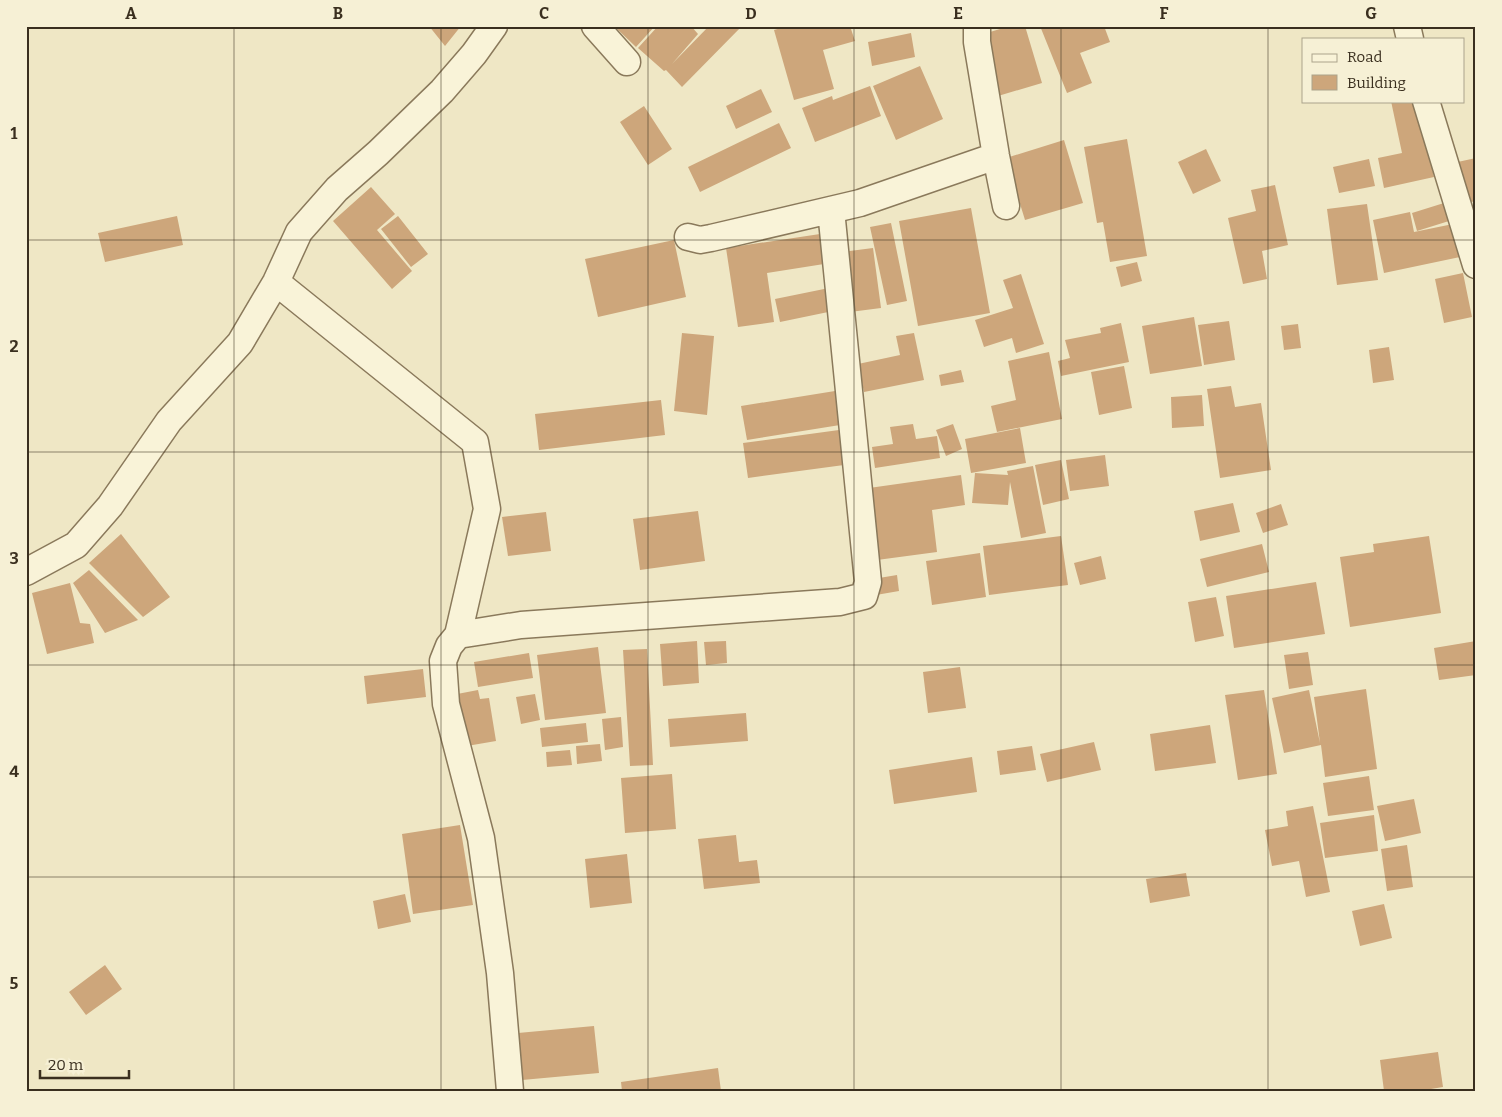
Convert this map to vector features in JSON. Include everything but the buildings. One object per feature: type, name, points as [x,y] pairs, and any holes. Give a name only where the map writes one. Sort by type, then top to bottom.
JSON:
[{"type":"street","points":[[26,572],[76,545],[110,506],[169,421],[240,344],[276,282],[299,232],[337,189],[378,153],[442,91],[474,54],[494,26]]},
{"type":"street","points":[[595,26],[627,62]]},
{"type":"street","points":[[977,26],[977,42],[1006,206]]},
{"type":"street","points":[[1426,102],[1476,266]]},
{"type":"street","points":[[688,237],[700,240],[711,238],[860,203],[996,156]]},
{"type":"street","points":[[458,635],[521,625],[840,602],[864,596],[868,582],[831,210]]},
{"type":"street","points":[[276,282],[475,442],[487,509],[458,635],[449,646],[444,661],[446,704],[481,838],[500,973],[510,1091]]}]
